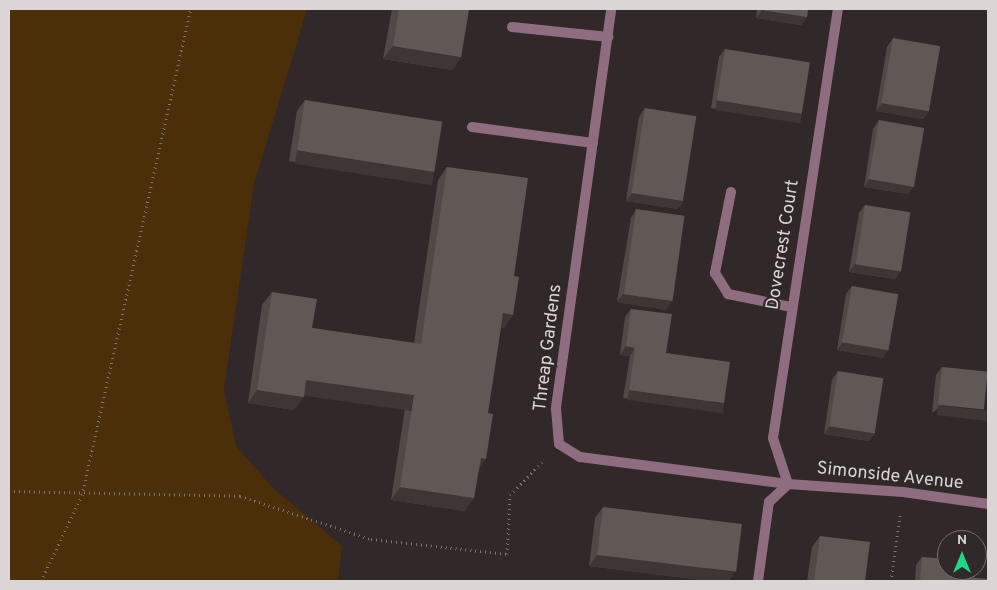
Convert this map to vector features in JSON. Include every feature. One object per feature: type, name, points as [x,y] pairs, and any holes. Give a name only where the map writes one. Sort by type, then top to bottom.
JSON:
[{"type":"street","name":"Dovecrest Court","points":[[788,484],[773,438],[791,307],[838,9]]},
{"type":"street","name":"Threap Gardens","points":[[559,444],[556,409],[611,11]]},
{"type":"street","points":[[512,27],[608,37]]},
{"type":"street","points":[[472,127],[593,143]]},
{"type":"street","points":[[731,192],[715,273],[728,294],[791,307]]},
{"type":"street","points":[[559,444],[580,457],[788,484]]},
{"type":"street","points":[[758,581],[769,502],[788,484]]},
{"type":"street","name":"Simonside Avenue","points":[[788,484],[903,492],[988,504]]},
{"type":"path","points":[[41,581],[82,495],[190,9]]},
{"type":"path","points":[[9,491],[82,495],[240,496],[372,538],[506,554],[510,495],[559,444]]},
{"type":"path","points":[[890,581],[903,492]]},
{"type":"shaded area","points":[[9,9],[307,9],[254,184],[224,389],[236,446],[274,489],[342,546],[338,581],[9,581]]},
{"type":"building","points":[[399,9],[469,9],[461,57],[393,46]]},
{"type":"building","points":[[762,9],[808,9],[807,17]]},
{"type":"building","points":[[893,38],[940,46],[929,111],[882,103]]},
{"type":"building","points":[[725,49],[810,62],[802,114],[717,100]]},
{"type":"building","points":[[305,100],[442,122],[434,172],[297,150]]},
{"type":"building","points":[[645,108],[696,116],[683,201],[632,193]]},
{"type":"building","points":[[879,120],[924,128],[914,187],[869,179]]},
{"type":"building","points":[[447,167],[528,178],[514,276],[519,277],[513,315],[503,313],[488,413],[493,414],[486,459],[481,458],[474,498],[400,487],[414,395],[306,380],[304,397],[257,390],[272,292],[317,299],[312,328],[421,344]]},
{"type":"building","points":[[865,205],[910,212],[901,271],[856,264]]},
{"type":"building","points":[[636,209],[685,216],[673,301],[624,294]]},
{"type":"building","points":[[852,286],[898,294],[888,350],[842,342]]},
{"type":"building","points":[[631,309],[672,314],[666,353],[730,362],[724,403],[629,390],[635,348],[626,346]]},
{"type":"building","points":[[942,367],[988,372],[984,410],[938,405]]},
{"type":"building","points":[[838,371],[883,378],[875,434],[829,426]]},
{"type":"building","points":[[603,507],[742,524],[736,572],[597,555]]},
{"type":"building","points":[[820,536],[870,542],[865,581],[814,581]]},
{"type":"building","points":[[922,557],[937,558],[937,580],[988,579],[988,581],[920,581]]}]
